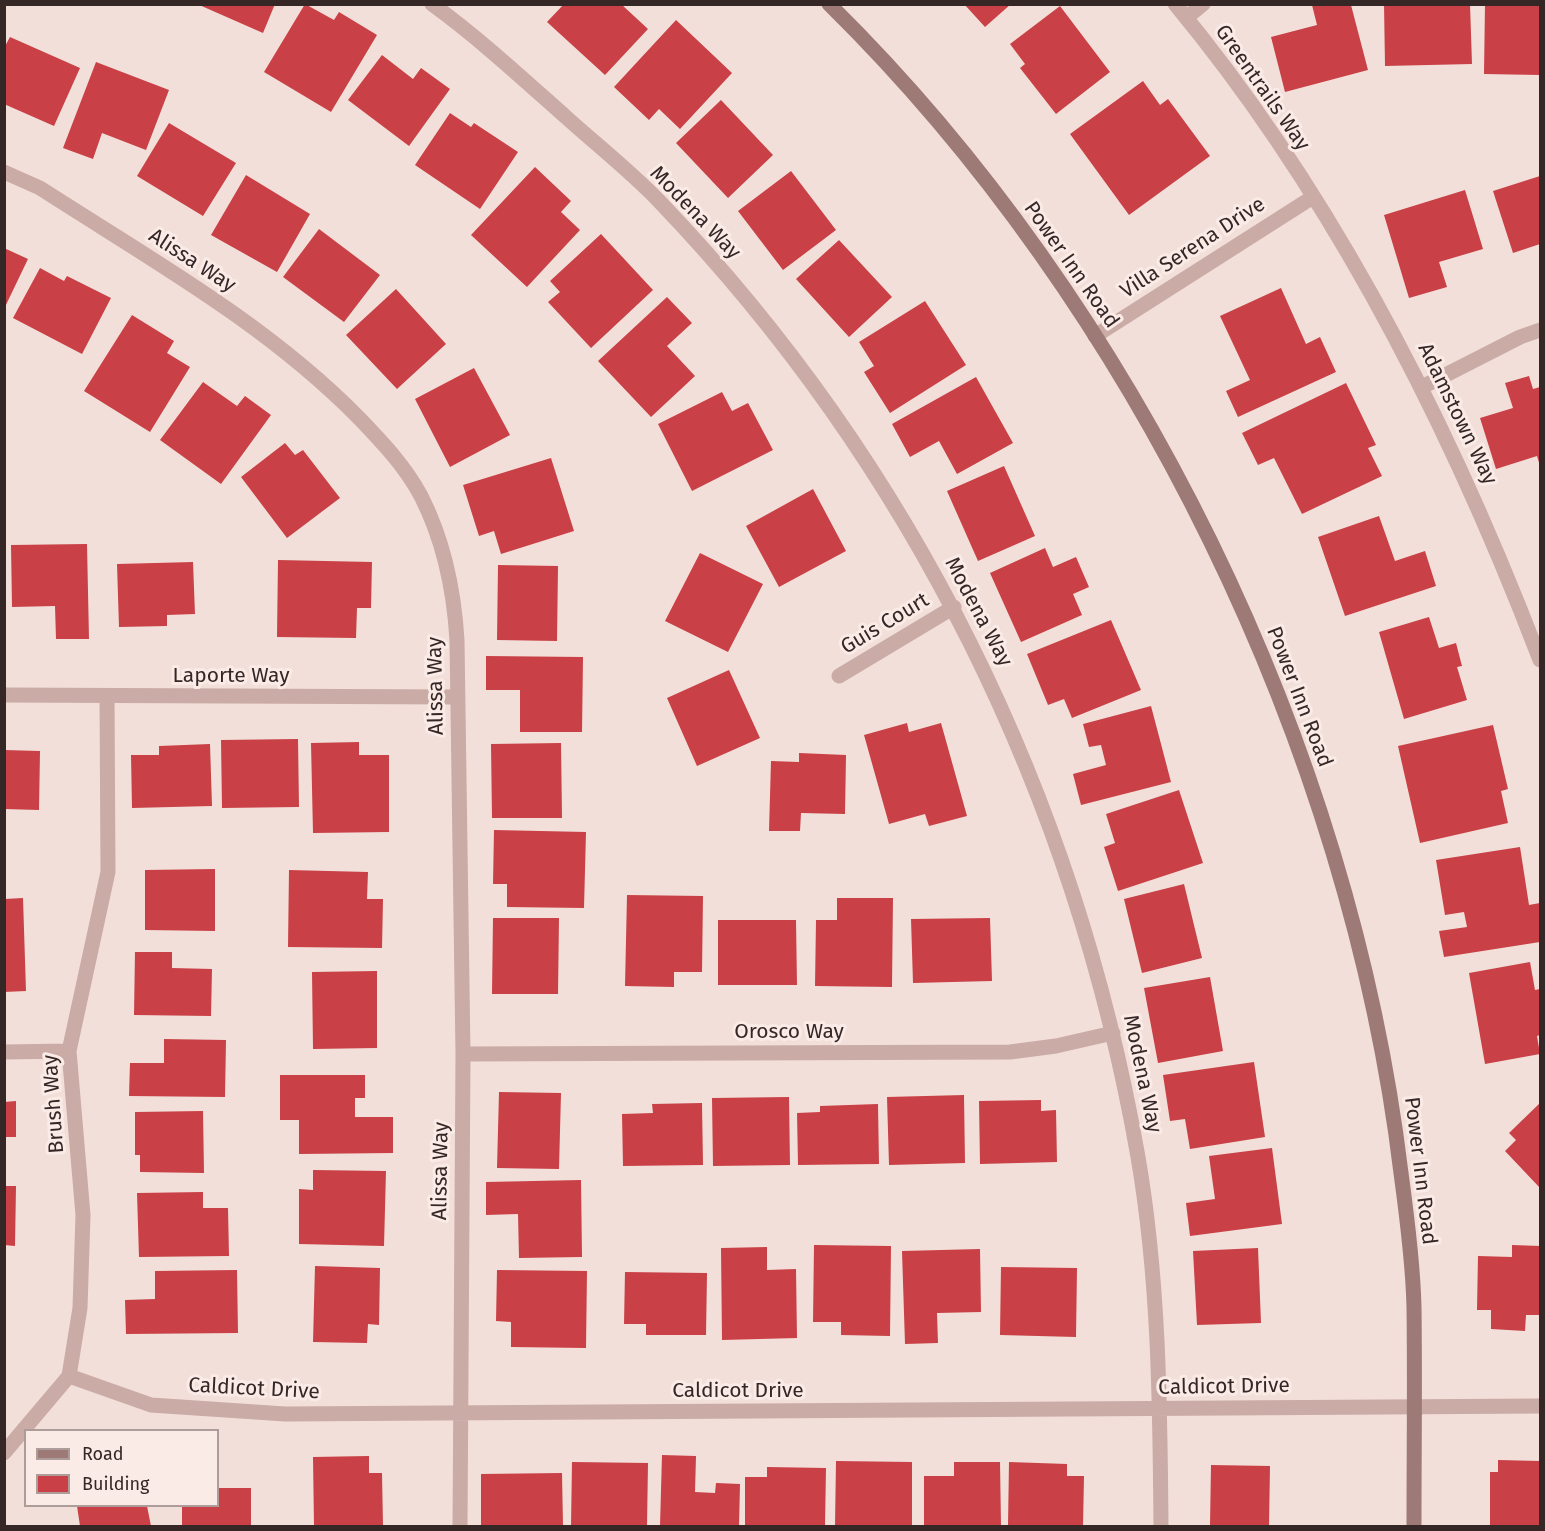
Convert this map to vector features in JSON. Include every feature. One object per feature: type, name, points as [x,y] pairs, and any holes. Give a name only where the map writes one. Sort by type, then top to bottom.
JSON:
[{"type":"main road","name":"Power Inn Road","points":[[829,4],[953,141],[1013,217],[1095,336],[1168,458],[1232,584],[1286,716],[1318,805],[1357,941],[1392,1114],[1401,1171],[1414,1303],[1414,1527]]},
{"type":"street","name":"Modena Way","points":[[432,4],[474,35],[656,198],[741,292],[794,358],[868,461],[954,607],[1003,710],[1059,847],[1113,1033],[1138,1159],[1152,1262],[1160,1358],[1161,1527]]},
{"type":"street","name":"Greentrails Way","points":[[1175,4],[1239,88],[1313,196]]},
{"type":"street","points":[[1186,18],[1203,4]]},
{"type":"street","name":"Alissa Way","points":[[4,172],[40,188],[263,333],[339,398],[389,449],[420,495],[442,547],[455,602],[457,697],[463,1054],[460,1527]]},
{"type":"street","name":"Villa Serena Drive","points":[[1095,336],[1313,196]]},
{"type":"street","name":"Adamstown Way","points":[[1313,196],[1380,309],[1422,387],[1485,521],[1540,660]]},
{"type":"street","points":[[1422,387],[1520,337],[1540,330]]},
{"type":"street","name":"Guis Court","points":[[838,676],[954,607]]},
{"type":"street","name":"Laporte Way","points":[[4,695],[457,697]]},
{"type":"street","name":"Brush Way","points":[[69,1376],[80,1308],[83,1215],[69,1051],[108,872],[107,696]]},
{"type":"street","name":"Orosco Way","points":[[463,1054],[1010,1053],[1056,1046],[1113,1033]]},
{"type":"street","points":[[4,1052],[69,1051]]},
{"type":"street","points":[[24,1429],[69,1376]]},
{"type":"street","name":"Caldicot Drive","points":[[69,1376],[151,1405],[285,1414],[1540,1406]]},
{"type":"street","points":[[4,1453],[24,1429]]},
{"type":"building","points":[[197,4],[275,4],[263,33]]},
{"type":"building","points":[[305,4],[334,20],[339,12],[377,35],[331,112],[264,72]]},
{"type":"building","points":[[564,4],[621,4],[648,29],[605,75],[547,22]]},
{"type":"building","points":[[964,4],[1011,4],[985,27]]},
{"type":"building","points":[[1384,4],[1470,4],[1472,64],[1385,66]]},
{"type":"building","points":[[1485,4],[1540,4],[1540,75],[1484,74]]},
{"type":"building","points":[[1312,5],[1351,5],[1368,70],[1285,92],[1271,37],[1317,25]]},
{"type":"building","points":[[1060,6],[1110,72],[1056,114],[1020,68],[1025,64],[1010,44]]},
{"type":"building","points":[[676,20],[732,73],[680,129],[659,109],[649,120],[614,87]]},
{"type":"building","points":[[10,37],[80,68],[54,126],[4,104],[4,48]]},
{"type":"building","points":[[382,55],[413,79],[421,68],[450,89],[409,146],[348,100]]},
{"type":"building","points":[[96,62],[169,90],[146,150],[102,133],[93,159],[63,148]]},
{"type":"building","points":[[1143,81],[1160,105],[1168,99],[1210,156],[1129,215],[1070,134]]},
{"type":"building","points":[[721,100],[773,155],[728,198],[676,143]]},
{"type":"building","points":[[450,113],[471,127],[474,123],[518,152],[480,209],[415,165]]},
{"type":"building","points":[[169,123],[236,163],[203,216],[137,176]]},
{"type":"building","points":[[535,167],[571,201],[561,212],[580,230],[527,287],[471,235]]},
{"type":"building","points":[[791,171],[836,230],[783,270],[738,211]]},
{"type":"building","points":[[246,175],[310,214],[277,272],[211,235]]},
{"type":"building","points":[[1540,176],[1540,244],[1513,253],[1493,191]]},
{"type":"building","points":[[1465,190],[1483,249],[1439,262],[1447,287],[1409,298],[1384,215]]},
{"type":"building","points":[[319,229],[380,275],[344,322],[283,277]]},
{"type":"building","points":[[601,234],[653,290],[591,348],[548,302],[560,292],[550,281]]},
{"type":"building","points":[[839,240],[892,297],[849,337],[796,279]]},
{"type":"building","points":[[4,248],[28,259],[4,309]]},
{"type":"building","points":[[40,268],[64,281],[67,276],[111,298],[82,354],[13,318]]},
{"type":"building","points":[[1281,288],[1306,344],[1320,337],[1336,372],[1238,417],[1226,391],[1250,380],[1220,316]]},
{"type":"building","points":[[396,289],[446,344],[397,389],[346,335]]},
{"type":"building","points":[[667,297],[692,323],[667,346],[695,376],[651,417],[598,361]]},
{"type":"building","points":[[925,301],[966,365],[890,413],[864,372],[874,366],[859,342]]},
{"type":"building","points":[[132,315],[174,341],[167,353],[190,367],[150,432],[84,391]]},
{"type":"building","points":[[474,368],[510,435],[450,467],[415,399]]},
{"type":"building","points":[[1529,376],[1533,389],[1540,387],[1540,466],[1537,456],[1496,469],[1480,418],[1513,408],[1505,383]]},
{"type":"building","points":[[976,377],[1013,443],[957,474],[939,441],[910,457],[892,424]]},
{"type":"building","points":[[203,382],[237,406],[245,396],[271,415],[221,484],[160,440]]},
{"type":"building","points":[[1346,383],[1376,445],[1368,448],[1382,476],[1302,514],[1274,458],[1258,465],[1242,433]]},
{"type":"building","points":[[722,392],[732,411],[748,403],[773,450],[692,491],[658,424]]},
{"type":"building","points":[[285,443],[295,455],[303,450],[340,498],[287,538],[241,477]]},
{"type":"building","points":[[551,458],[574,531],[501,554],[494,531],[479,536],[463,485]]},
{"type":"building","points":[[1004,466],[1035,536],[978,561],[947,491]]},
{"type":"building","points":[[813,489],[846,551],[779,587],[746,526]]},
{"type":"building","points":[[1379,516],[1395,561],[1425,551],[1436,586],[1345,616],[1318,537]]},
{"type":"building","points":[[87,544],[89,639],[56,639],[55,606],[12,607],[11,545]]},
{"type":"building","points":[[1045,548],[1053,567],[1076,557],[1089,587],[1073,594],[1082,615],[1021,642],[990,573]]},
{"type":"building","points":[[700,553],[763,584],[728,652],[665,621]]},
{"type":"building","points":[[278,560],[372,562],[371,608],[357,608],[356,638],[277,637]]},
{"type":"building","points":[[193,562],[195,614],[167,615],[167,626],[119,627],[117,564]]},
{"type":"building","points":[[498,565],[558,566],[557,641],[497,640]]},
{"type":"building","points":[[1429,617],[1439,648],[1456,643],[1462,666],[1457,667],[1467,700],[1404,719],[1379,632]]},
{"type":"building","points":[[1111,620],[1141,690],[1072,718],[1064,699],[1048,705],[1027,654]]},
{"type":"building","points":[[486,656],[583,657],[582,732],[520,732],[520,690],[486,690]]},
{"type":"building","points":[[729,670],[760,738],[697,766],[667,698]]},
{"type":"building","points":[[1151,706],[1171,782],[1081,805],[1073,774],[1106,765],[1101,745],[1089,747],[1083,724]]},
{"type":"building","points":[[907,723],[909,732],[941,723],[967,816],[929,826],[925,814],[889,824],[864,735]]},
{"type":"building","points":[[1493,725],[1508,789],[1501,791],[1508,823],[1420,843],[1398,746]]},
{"type":"building","points":[[298,739],[299,807],[222,808],[221,740]]},
{"type":"building","points":[[359,742],[359,755],[389,755],[389,832],[313,833],[311,743]]},
{"type":"building","points":[[561,743],[562,818],[492,818],[491,744]]},
{"type":"building","points":[[210,744],[212,806],[132,808],[131,755],[159,755],[159,746]]},
{"type":"building","points":[[4,750],[40,751],[39,810],[4,809]]},
{"type":"building","points":[[799,753],[846,755],[845,814],[801,813],[800,831],[769,831],[771,761],[799,762]]},
{"type":"building","points":[[1179,790],[1203,863],[1118,891],[1104,847],[1115,843],[1106,814]]},
{"type":"building","points":[[494,830],[586,832],[584,908],[507,907],[507,884],[493,884]]},
{"type":"building","points":[[1520,847],[1529,905],[1540,903],[1540,942],[1444,957],[1439,931],[1467,927],[1464,912],[1445,915],[1436,860]]},
{"type":"building","points":[[215,869],[215,931],[145,930],[145,870]]},
{"type":"building","points":[[289,870],[368,872],[367,899],[383,899],[382,948],[288,947]]},
{"type":"building","points":[[1184,884],[1202,958],[1142,973],[1124,899]]},
{"type":"building","points":[[627,895],[703,896],[702,972],[674,972],[674,987],[625,986]]},
{"type":"building","points":[[23,898],[26,991],[4,992],[4,899]]},
{"type":"building","points":[[837,898],[893,898],[892,987],[815,986],[816,920],[837,920]]},
{"type":"building","points":[[493,918],[559,918],[558,994],[492,994]]},
{"type":"building","points":[[990,918],[992,981],[913,983],[911,919]]},
{"type":"building","points":[[718,920],[796,920],[797,985],[718,985]]},
{"type":"building","points":[[135,952],[172,952],[172,968],[212,969],[211,1016],[134,1015]]},
{"type":"building","points":[[1530,962],[1535,990],[1540,989],[1540,1035],[1537,1036],[1540,1054],[1485,1064],[1469,973]]},
{"type":"building","points":[[377,971],[377,1048],[313,1049],[312,972]]},
{"type":"building","points":[[1210,977],[1223,1051],[1158,1063],[1144,988]]},
{"type":"building","points":[[164,1039],[226,1040],[225,1097],[129,1096],[130,1063],[164,1063]]},
{"type":"building","points":[[1254,1062],[1265,1137],[1190,1149],[1185,1119],[1170,1121],[1163,1075]]},
{"type":"building","points":[[280,1075],[365,1075],[365,1098],[355,1098],[355,1117],[393,1117],[393,1153],[299,1154],[299,1120],[280,1120]]},
{"type":"building","points":[[499,1092],[561,1093],[559,1169],[497,1168]]},
{"type":"building","points":[[964,1095],[965,1163],[889,1165],[887,1097]]},
{"type":"building","points":[[789,1097],[790,1165],[713,1166],[712,1098]]},
{"type":"building","points":[[1041,1100],[1041,1111],[1056,1110],[1057,1162],[980,1164],[979,1101]]},
{"type":"building","points":[[16,1101],[16,1137],[4,1137],[4,1102]]},
{"type":"building","points":[[702,1103],[703,1165],[623,1166],[622,1114],[653,1113],[652,1104]]},
{"type":"building","points":[[1540,1103],[1540,1188],[1505,1151],[1516,1140],[1509,1133]]},
{"type":"building","points":[[878,1104],[879,1164],[798,1165],[797,1113],[820,1112],[820,1106]]},
{"type":"building","points":[[203,1111],[204,1173],[140,1172],[140,1155],[135,1155],[135,1112]]},
{"type":"building","points":[[1272,1148],[1282,1224],[1190,1236],[1186,1203],[1215,1199],[1209,1156]]},
{"type":"building","points":[[313,1170],[386,1171],[384,1246],[299,1244],[299,1189],[313,1190]]},
{"type":"building","points":[[581,1180],[582,1257],[519,1258],[518,1214],[486,1215],[486,1182]]},
{"type":"building","points":[[4,1186],[16,1186],[15,1246],[4,1245]]},
{"type":"building","points":[[203,1192],[203,1208],[228,1208],[229,1256],[139,1257],[137,1193]]},
{"type":"building","points":[[814,1245],[891,1246],[890,1336],[841,1335],[841,1322],[813,1322]]},
{"type":"building","points":[[1512,1245],[1540,1246],[1540,1315],[1526,1315],[1525,1331],[1491,1329],[1491,1310],[1477,1310],[1478,1256],[1512,1257]]},
{"type":"building","points":[[767,1247],[767,1270],[796,1269],[797,1338],[722,1340],[721,1248]]},
{"type":"building","points":[[1258,1248],[1261,1323],[1197,1325],[1193,1251]]},
{"type":"building","points":[[980,1249],[981,1312],[937,1313],[938,1343],[905,1344],[902,1251]]},
{"type":"building","points":[[315,1266],[380,1268],[379,1325],[368,1324],[367,1343],[313,1342]]},
{"type":"building","points":[[1001,1267],[1077,1268],[1076,1337],[1000,1335]]},
{"type":"building","points":[[237,1270],[238,1333],[126,1334],[125,1300],[155,1299],[155,1271]]},
{"type":"building","points":[[497,1270],[587,1271],[586,1348],[511,1347],[511,1322],[496,1321]]},
{"type":"building","points":[[625,1272],[707,1273],[706,1335],[646,1335],[646,1324],[624,1324]]},
{"type":"building","points":[[662,1455],[696,1456],[695,1492],[715,1493],[716,1483],[740,1484],[739,1526],[660,1526]]},
{"type":"building","points":[[369,1456],[369,1473],[382,1473],[383,1526],[314,1526],[313,1457]]},
{"type":"building","points":[[1498,1460],[1540,1461],[1540,1526],[1490,1526],[1490,1472],[1498,1472]]},
{"type":"building","points":[[836,1461],[912,1462],[912,1526],[835,1526]]},
{"type":"building","points":[[572,1462],[648,1463],[647,1526],[571,1526]]},
{"type":"building","points":[[954,1462],[1000,1462],[1001,1526],[924,1526],[924,1476],[954,1476]]},
{"type":"building","points":[[1009,1462],[1067,1464],[1067,1476],[1084,1476],[1083,1526],[1008,1526]]},
{"type":"building","points":[[1211,1465],[1270,1466],[1269,1526],[1210,1526]]},
{"type":"building","points":[[767,1467],[826,1468],[825,1526],[745,1526],[745,1477],[767,1477]]},
{"type":"building","points":[[562,1473],[563,1526],[481,1526],[481,1474]]},
{"type":"building","points":[[219,1488],[251,1488],[251,1526],[182,1526],[182,1507],[219,1507]]},
{"type":"building","points":[[77,1507],[147,1507],[151,1526],[80,1526]]}]
